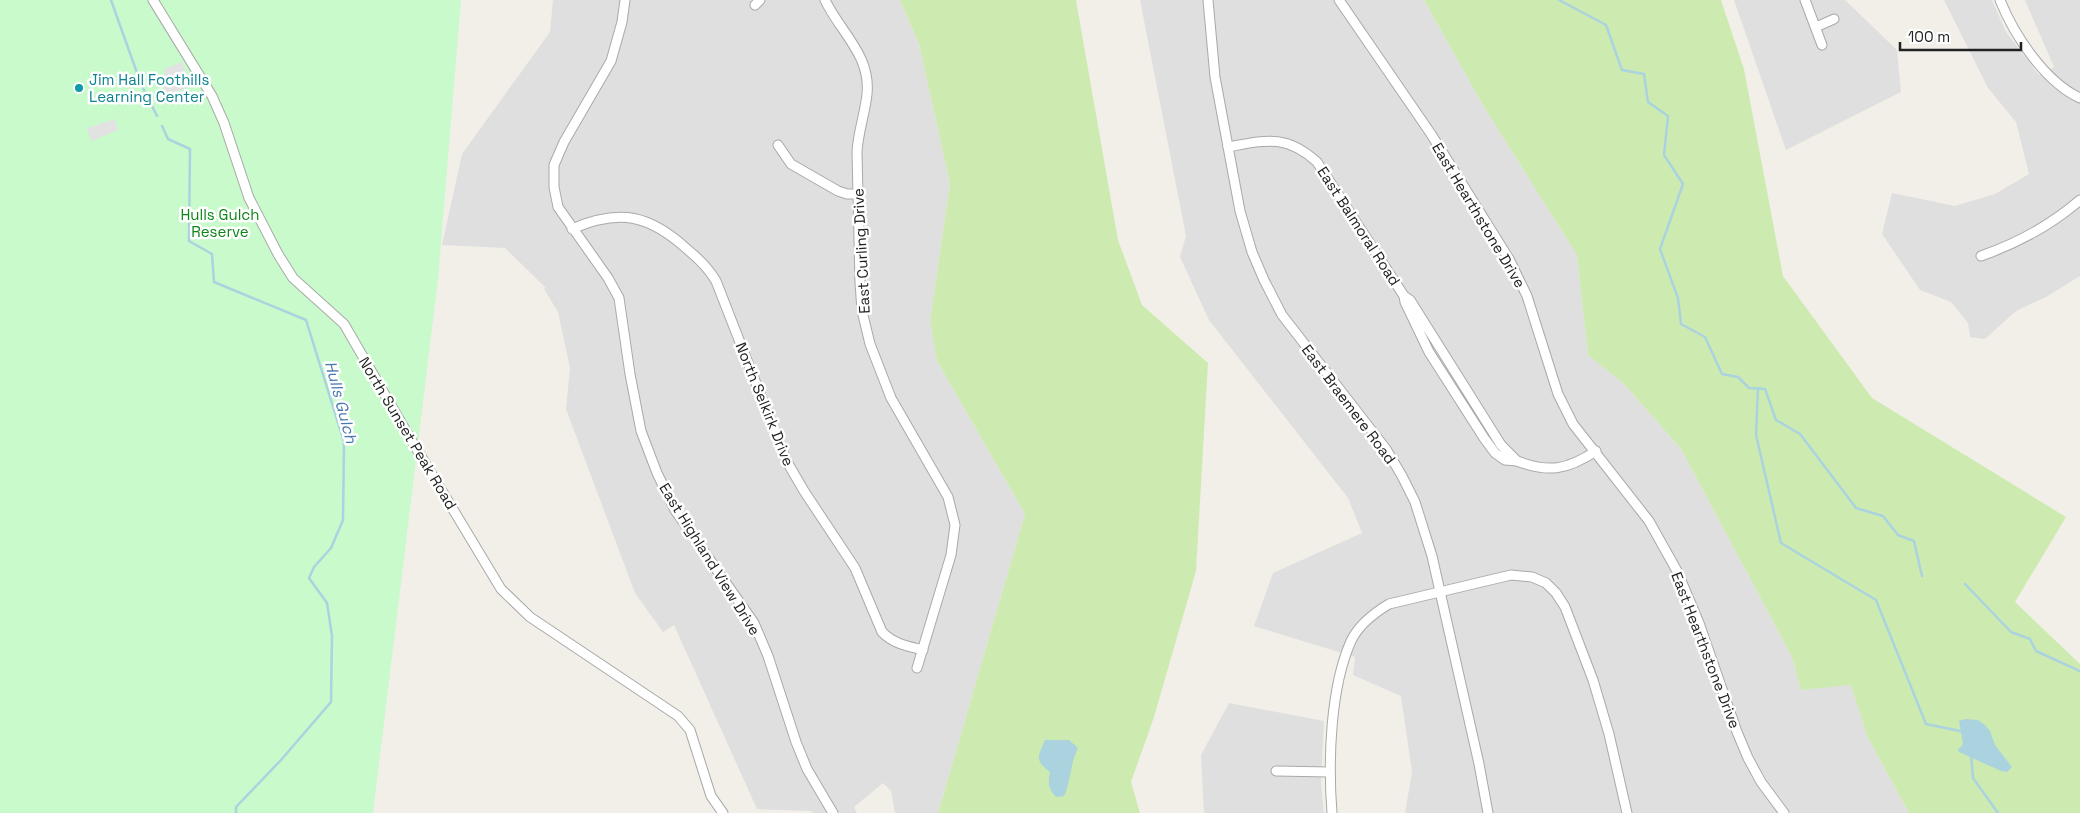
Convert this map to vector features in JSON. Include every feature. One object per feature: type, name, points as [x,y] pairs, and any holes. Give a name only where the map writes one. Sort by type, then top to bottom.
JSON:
[{"type":"street","name":"North Sunset Peak Road","points":[[152,0],[212,96],[224,123],[249,198],[278,254],[293,278],[344,324],[410,438],[502,589],[530,617],[678,716],[690,730],[711,796],[724,813]]},
{"type":"street","name":"East Highland View Drive","points":[[625,0],[616,46],[610,61],[564,142],[554,165],[554,188],[558,207],[608,278],[619,298],[641,432],[657,473],[676,510],[754,623],[768,656],[796,742],[807,769],[834,813]]},
{"type":"street","name":"East Curling Drive","points":[[825,0],[856,46],[865,68],[868,83],[858,137],[857,194],[862,311],[870,344],[891,398],[948,497],[955,525],[951,555],[917,668]]},
{"type":"street","name":"East Braemere Road","points":[[1208,0],[1215,77],[1240,211],[1252,252],[1282,315],[1386,449],[1415,502],[1425,531],[1440,592],[1479,764],[1488,813]]},
{"type":"street","name":"East Hearthstone Drive","points":[[1339,0],[1430,134],[1509,259],[1527,296],[1558,394],[1573,424],[1649,521],[1677,571],[1699,623],[1736,732],[1761,782],[1784,813]]},
{"type":"street","points":[[1805,0],[1822,45]]},
{"type":"street","points":[[2000,0],[2016,32],[2043,69],[2062,87],[2080,98]]},
{"type":"street","points":[[1816,26],[1834,20]]},
{"type":"street","name":"East Balmoral Road","points":[[1228,147],[1262,141],[1281,142],[1303,150],[1317,162],[1404,296],[1405,302],[1429,352],[1495,453],[1506,460],[1545,469],[1564,468],[1596,452]]},
{"type":"street","points":[[778,145],[791,164],[838,191],[847,194],[857,194]]},
{"type":"street","points":[[1981,256],[2034,234],[2080,200]]},
{"type":"street","name":"North Selkirk Drive","points":[[572,229],[603,218],[630,217],[642,219],[661,228],[704,265],[716,281],[786,460],[804,491],[855,568],[882,632],[898,644],[923,650]]},
{"type":"street","points":[[1332,813],[1330,772],[1338,681],[1352,640],[1361,626],[1374,613],[1390,604],[1511,575],[1532,577],[1546,583],[1556,593],[1564,607],[1593,680],[1610,734],[1627,813]]},
{"type":"street","points":[[1276,771],[1330,772]]},
{"type":"shaded area","points":[[553,0],[900,0],[919,44],[950,184],[930,321],[937,361],[1025,514],[938,813],[895,813],[891,791],[883,783],[854,807],[857,813],[813,813],[811,811],[757,809],[674,625],[663,632],[635,593],[566,409],[570,368],[558,312],[544,289],[546,288],[505,248],[442,245],[462,154],[550,32]]},
{"type":"shaded area","points":[[1140,0],[1424,0],[1481,102],[1577,255],[1588,355],[1625,385],[1681,449],[1792,657],[1801,690],[1851,684],[1867,736],[1909,813],[1405,813],[1412,772],[1401,696],[1353,675],[1355,657],[1254,626],[1273,573],[1362,533],[1348,498],[1209,320],[1180,257],[1186,236]]},
{"type":"shaded area","points":[[1734,0],[1845,0],[1897,50],[1901,92],[1786,150]]},
{"type":"shaded area","points":[[1944,0],[1992,0],[2006,32],[2039,75],[2054,67],[2025,0],[2080,0],[2080,276],[2046,297],[2016,311],[1985,339],[1970,337],[1968,323],[1951,302],[1920,290],[1882,234],[1892,193],[1955,206],[1995,194],[2029,174],[2016,122],[1988,88]]},
{"type":"shaded area","points":[[182,62],[191,86],[167,96],[159,77],[165,74],[164,69]]},
{"type":"shaded area","points":[[115,119],[118,130],[91,141],[87,128]]},
{"type":"shaded area","points":[[1229,703],[1324,721],[1321,783],[1324,813],[1204,813],[1201,755]]},
{"type":"green space","name":"Hulls Gulch Reserve","points":[[0,0],[461,0],[438,279],[373,813],[0,813]]},
{"type":"green space","points":[[900,0],[1076,0],[1118,240],[1142,305],[1208,363],[1196,571],[1154,717],[1131,782],[1140,813],[938,813],[1025,514],[937,361],[930,321],[950,184],[919,44]]},
{"type":"green space","points":[[1424,0],[1721,0],[1744,69],[1783,276],[1872,398],[2066,517],[2015,602],[2080,664],[2080,813],[1909,813],[1867,736],[1851,685],[1801,690],[1792,657],[1681,449],[1625,385],[1588,355],[1577,255],[1481,102]]},
{"type":"water","points":[[1965,719],[1978,720],[1990,731],[1995,745],[2012,767],[2007,772],[1959,752],[1958,750],[1963,744],[1959,721]]},
{"type":"water","points":[[1045,740],[1069,740],[1078,748],[1064,796],[1056,797],[1053,794],[1049,786],[1050,772],[1041,764],[1039,754]]},
{"type":"waterway","name":"Hulls Gulch","points":[[111,0],[141,84],[157,116]]},
{"type":"waterway","points":[[1559,0],[1606,25],[1622,70],[1644,74],[1648,102],[1668,116],[1664,155],[1683,184],[1660,249],[1678,298],[1681,324],[1705,337],[1722,374],[1738,377],[1749,388],[1765,389],[1776,420],[1800,434],[1856,508],[1883,516],[1898,535],[1914,541],[1922,576]]},
{"type":"waterway","name":"Hulls Gulch","points":[[162,126],[168,139],[190,149],[189,241],[212,254],[214,282],[306,320],[344,442],[343,520],[331,548],[314,567],[309,578],[327,603],[332,636],[331,702],[281,760],[236,807],[236,813]]},
{"type":"waterway","points":[[1758,388],[1756,435],[1781,543],[1876,600],[1926,724],[1960,731]]},
{"type":"waterway","points":[[1965,584],[2011,632],[2030,639],[2036,651],[2080,671]]},
{"type":"waterway","points":[[1971,753],[1973,778],[1998,813]]},
{"type":"place","name":"Jim Hall Foothills Learning Center","points":[[79,88]]}]
